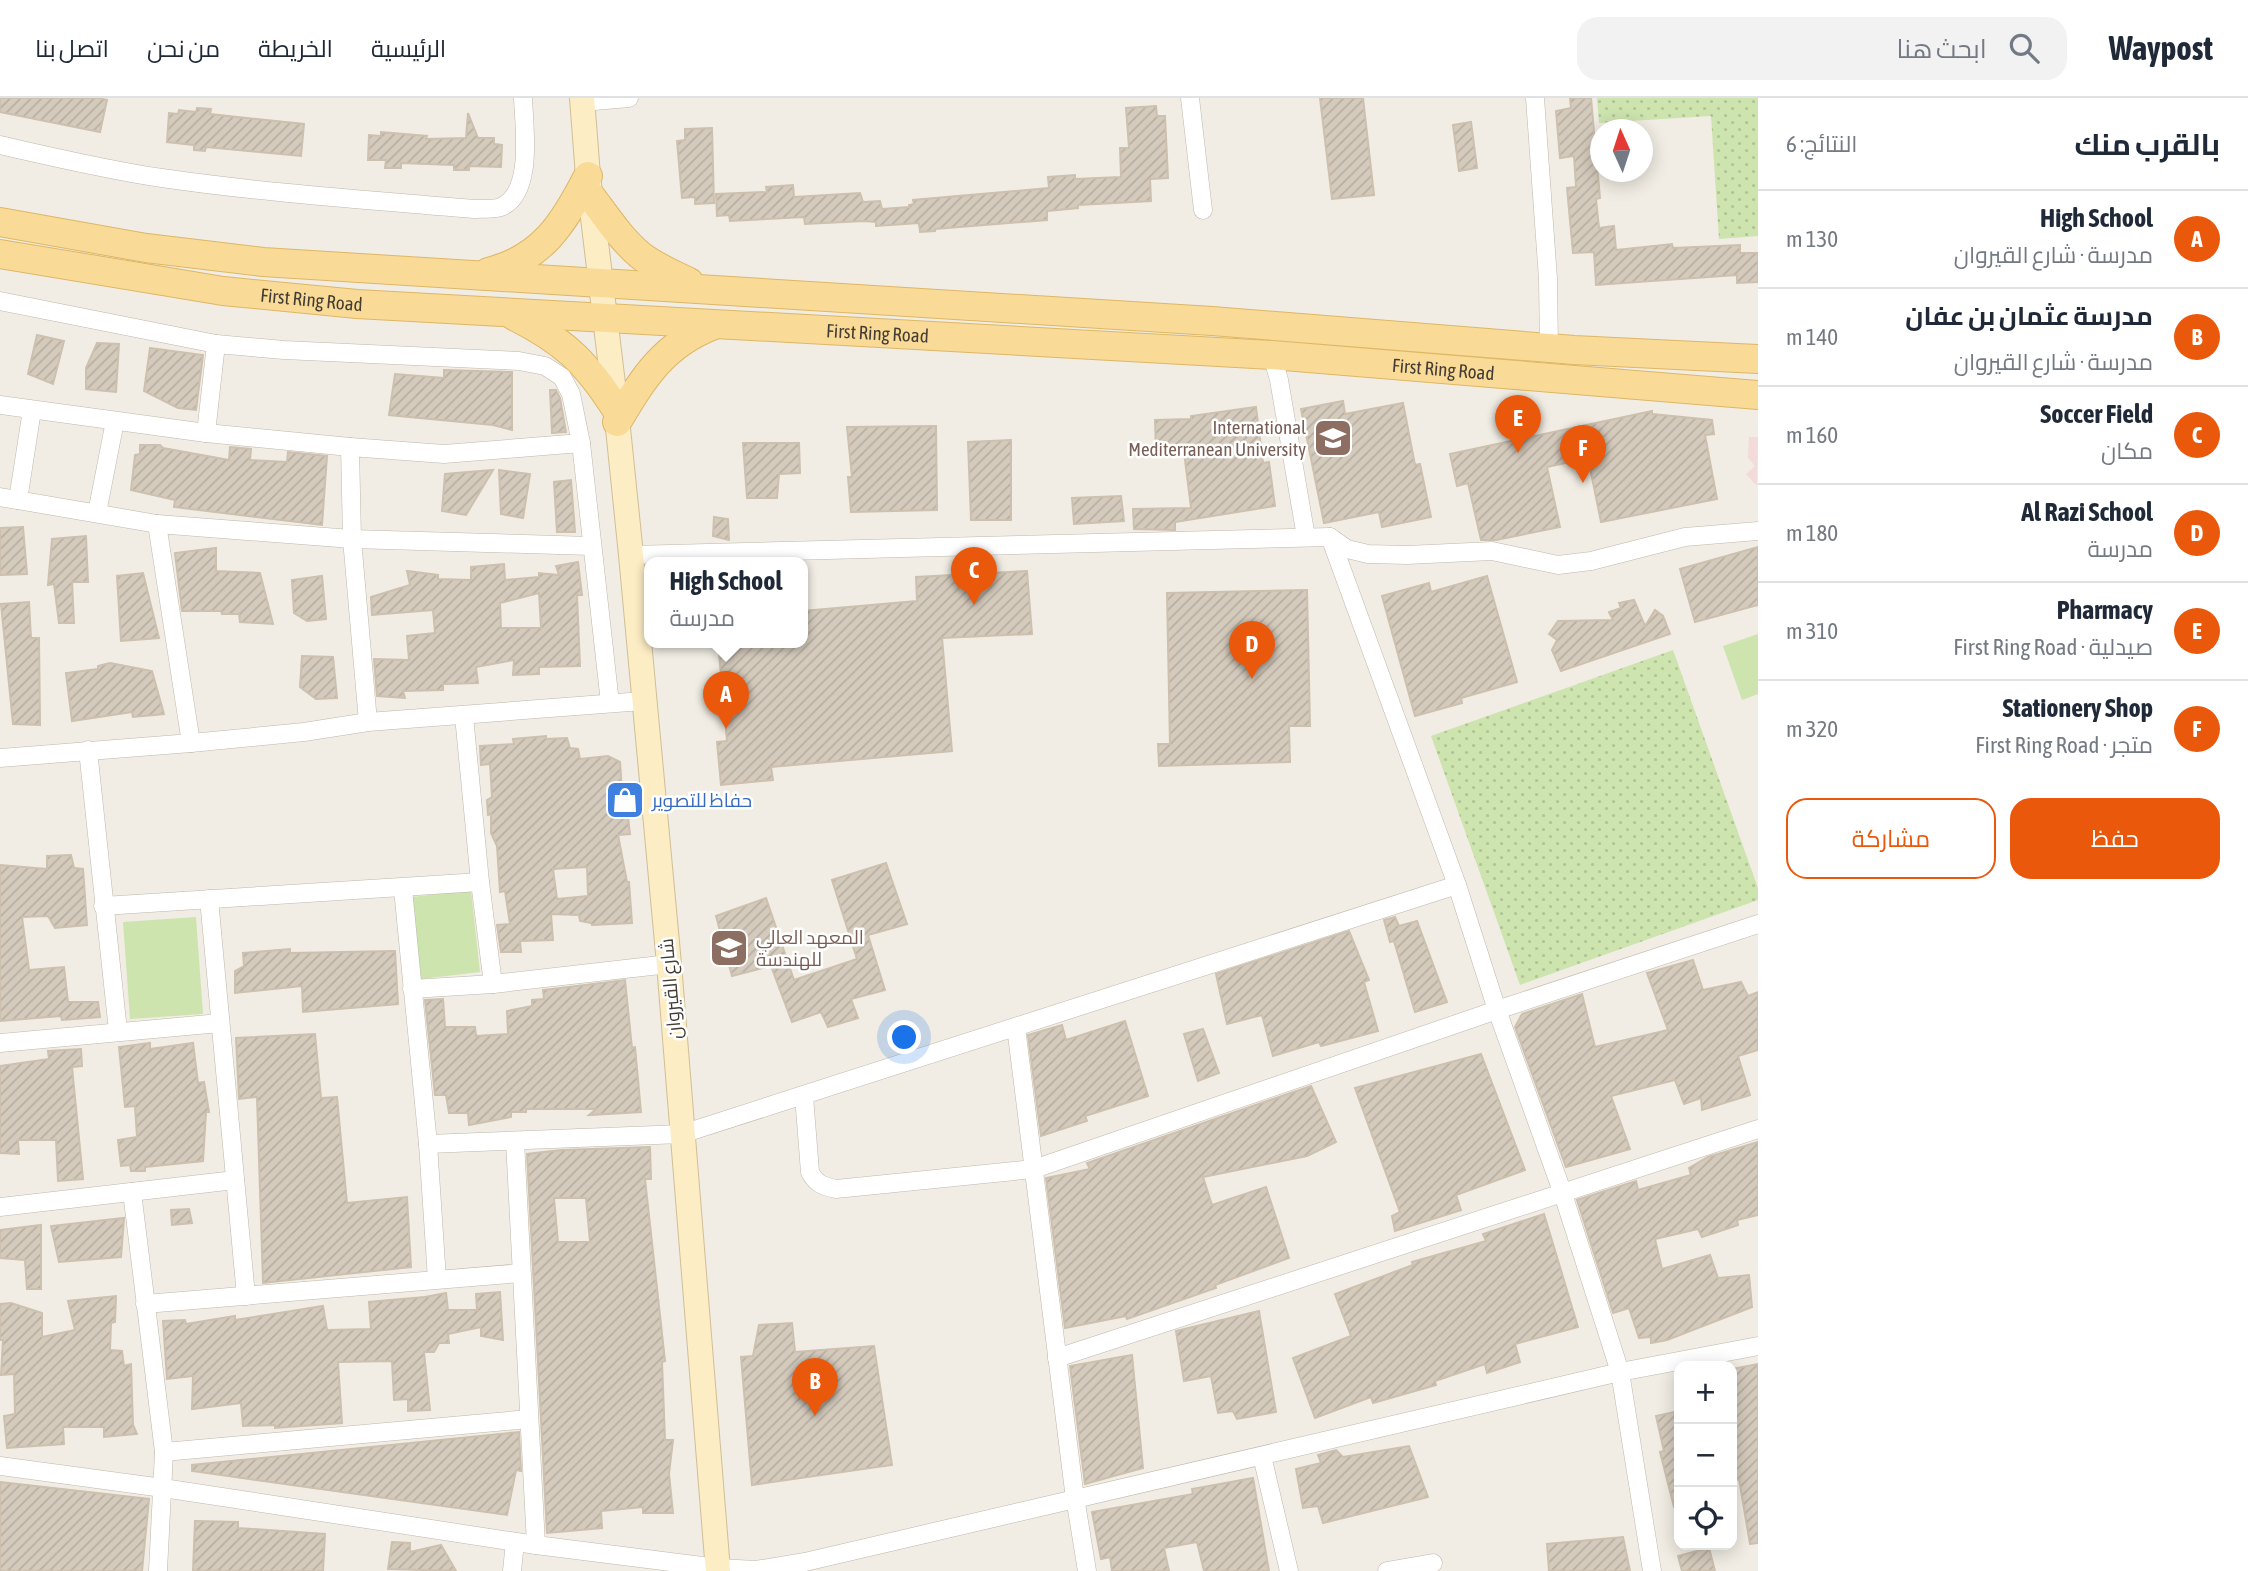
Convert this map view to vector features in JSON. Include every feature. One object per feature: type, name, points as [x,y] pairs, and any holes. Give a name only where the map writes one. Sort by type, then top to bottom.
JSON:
[{"type":"main road","name":"شارع القيروان","points":[[582,100],[589,186],[631,555],[718,1569]]},
{"type":"main road","points":[[474,275],[500,269],[525,257],[547,241],[589,186],[616,231],[640,255],[701,289]]},
{"type":"main road","name":"First Ring Road","points":[[0,222],[146,247],[263,262],[601,281],[1758,359]]},
{"type":"main road","name":"First Ring Road","points":[[0,254],[223,290],[357,304],[1272,355],[1758,395]]},
{"type":"main road","points":[[506,311],[559,341],[589,369],[617,415],[663,356],[699,331],[720,323]]},
{"type":"street","points":[[0,145],[65,160],[172,179],[275,192],[474,209],[499,208],[510,202],[519,192],[524,173],[523,98]]},
{"type":"street","points":[[582,100],[629,98]]},
{"type":"street","points":[[1190,98],[1203,210]]},
{"type":"street","points":[[1535,98],[1548,279],[1549,347]]},
{"type":"street","points":[[0,302],[216,344],[520,362],[545,366],[562,377],[570,394],[581,443],[610,703]]},
{"type":"street","points":[[206,433],[216,344]]},
{"type":"street","points":[[1272,355],[1279,380],[1306,537]]},
{"type":"street","points":[[0,405],[206,433],[444,454],[581,443]]},
{"type":"street","points":[[32,410],[9,498],[157,524],[352,539],[591,546]]},
{"type":"street","points":[[97,513],[115,421]]},
{"type":"street","points":[[350,447],[352,539],[368,722]]},
{"type":"street","points":[[157,524],[191,743]]},
{"type":"street","points":[[631,555],[1331,537],[1347,549],[1368,554],[1492,551],[1558,565],[1591,561],[1685,537],[1758,531]]},
{"type":"street","points":[[1331,537],[1457,884],[1497,1010],[1563,1194],[1620,1372],[1652,1571]]},
{"type":"street","points":[[0,758],[304,732],[368,722],[643,701]]},
{"type":"street","points":[[464,716],[493,984]]},
{"type":"street","points":[[88,750],[118,1031]]},
{"type":"street","points":[[103,906],[480,882]]},
{"type":"street","points":[[428,1144],[682,1133],[1457,884]]},
{"type":"street","points":[[403,888],[428,1144],[437,1279]]},
{"type":"street","points":[[209,899],[246,1296]]},
{"type":"street","points":[[804,1096],[810,1172],[814,1180],[823,1186],[836,1189],[1034,1169],[1497,1010],[1758,924]]},
{"type":"street","points":[[412,989],[493,984],[668,964]]},
{"type":"street","points":[[0,1043],[220,1023]]},
{"type":"street","points":[[1016,1027],[1075,1499],[1087,1571]]},
{"type":"street","points":[[1057,1358],[1758,1129]]},
{"type":"street","points":[[515,1141],[536,1545]]},
{"type":"street","points":[[0,1207],[235,1180]]},
{"type":"street","points":[[132,1192],[164,1452],[158,1571]]},
{"type":"street","points":[[145,1304],[521,1273]]},
{"type":"street","points":[[0,1466],[536,1545],[718,1569],[756,1570],[804,1562],[1620,1372],[1758,1346]]},
{"type":"street","points":[[164,1452],[529,1419]]},
{"type":"street","points":[[1262,1456],[1289,1571]]},
{"type":"street","points":[[512,1571],[515,1542]]},
{"type":"street","points":[[1387,1571],[1433,1563]]},
{"type":"shaded area","points":[[1749,437],[1758,437],[1757,486],[1746,474],[1755,466],[1748,458]]},
{"type":"green space","points":[[1597,98],[1758,98],[1758,236],[1719,239],[1711,116],[1599,119]]},
{"type":"green space","points":[[1758,634],[1758,694],[1742,700],[1723,646]]},
{"type":"green space","points":[[1673,650],[1758,888],[1758,900],[1520,985],[1431,736]]},
{"type":"green space","points":[[471,890],[480,972],[421,979],[412,897]]},
{"type":"green space","points":[[196,917],[203,1014],[130,1019],[123,922]]},
{"type":"building","points":[[0,98],[107,100],[100,132],[0,112]]},
{"type":"building","points":[[1320,98],[1363,98],[1374,195],[1332,199]]},
{"type":"building","points":[[1570,98],[1591,98],[1593,119],[1590,119],[1590,182],[1599,182],[1600,198],[1596,199],[1599,228],[1614,226],[1616,250],[1672,244],[1673,248],[1740,245],[1740,253],[1758,253],[1758,282],[1737,283],[1737,275],[1596,285],[1594,252],[1573,253],[1567,188],[1576,187],[1574,156],[1560,158],[1556,111],[1571,108]]},
{"type":"building","points":[[1156,106],[1157,116],[1165,116],[1168,178],[1150,179],[1151,201],[1078,205],[1078,208],[1047,211],[1047,220],[920,232],[919,223],[876,226],[876,222],[864,221],[805,224],[804,217],[730,221],[729,215],[717,216],[716,194],[767,192],[766,187],[793,185],[794,197],[860,193],[863,202],[880,201],[882,209],[909,207],[914,204],[913,200],[1049,188],[1048,177],[1121,177],[1120,148],[1129,148],[1126,108]]},
{"type":"building","points":[[197,108],[211,109],[210,114],[304,124],[301,156],[206,147],[205,151],[194,150],[194,145],[167,142],[169,113],[178,114],[179,110],[196,112]]},
{"type":"building","points":[[468,113],[478,138],[494,138],[494,144],[502,145],[501,167],[469,166],[469,170],[454,170],[454,165],[401,163],[401,168],[385,168],[386,160],[368,160],[369,135],[381,136],[381,132],[427,136],[426,139],[466,138]]},
{"type":"building","points":[[1471,122],[1477,168],[1459,171],[1453,125]]},
{"type":"building","points":[[712,128],[714,203],[695,204],[695,197],[682,198],[677,141],[685,140],[685,129]]},
{"type":"building","points":[[37,335],[64,341],[53,384],[28,374]]},
{"type":"building","points":[[97,343],[119,344],[116,392],[86,389],[86,368]]},
{"type":"building","points":[[150,348],[203,355],[196,410],[178,408],[144,391]]},
{"type":"building","points":[[444,370],[512,372],[512,430],[493,425],[389,415],[395,374],[444,378]]},
{"type":"building","points":[[550,390],[556,390],[560,398],[566,432],[552,433]]},
{"type":"building","points":[[1343,401],[1345,414],[1403,403],[1415,465],[1420,464],[1431,517],[1382,527],[1379,512],[1324,523],[1301,409]]},
{"type":"building","points":[[1256,407],[1263,463],[1269,462],[1275,506],[1175,522],[1175,530],[1134,529],[1133,509],[1191,508],[1184,452],[1156,453],[1155,420],[1191,419],[1191,416]]},
{"type":"building","points":[[1652,411],[1652,414],[1712,420],[1714,434],[1705,435],[1717,499],[1601,522],[1588,458],[1547,467],[1560,527],[1496,540],[1481,540],[1468,483],[1457,486],[1450,454]]},
{"type":"building","points":[[936,426],[937,510],[851,512],[848,477],[852,477],[847,427]]},
{"type":"building","points":[[1011,440],[1011,520],[971,520],[968,442]]},
{"type":"building","points":[[743,443],[799,443],[800,473],[779,474],[777,498],[747,498]]},
{"type":"building","points":[[140,445],[160,445],[163,448],[229,460],[230,447],[251,449],[250,460],[287,462],[288,452],[327,456],[322,525],[174,507],[175,500],[131,490],[135,455],[140,454]]},
{"type":"building","points":[[493,470],[466,515],[442,511],[445,474]]},
{"type":"building","points":[[499,470],[530,474],[523,518],[501,514]]},
{"type":"building","points":[[571,480],[575,532],[557,532],[554,482]]},
{"type":"building","points":[[1121,496],[1124,521],[1074,524],[1072,498]]},
{"type":"building","points":[[714,517],[728,519],[729,540],[713,536]]},
{"type":"building","points":[[23,527],[27,574],[0,575],[0,528]]},
{"type":"building","points":[[86,536],[88,582],[72,582],[74,623],[59,623],[54,584],[48,585],[52,539]]},
{"type":"building","points":[[1758,547],[1758,605],[1695,622],[1680,569]]},
{"type":"building","points":[[216,548],[216,571],[260,573],[273,624],[240,622],[239,614],[222,614],[221,611],[182,611],[175,553]]},
{"type":"building","points":[[578,562],[582,595],[577,595],[580,666],[539,667],[539,674],[513,675],[514,660],[476,667],[478,683],[443,684],[443,690],[403,691],[405,698],[377,696],[374,659],[409,660],[407,636],[435,633],[433,610],[372,615],[371,597],[410,585],[407,571],[438,575],[438,579],[471,580],[471,567],[504,564],[505,580],[539,577],[539,573],[559,575],[556,566]],"holes":[[[539,593],[541,628],[501,628],[500,603]]]},
{"type":"building","points":[[1027,571],[1032,634],[942,638],[952,751],[771,767],[773,780],[721,785],[717,742],[727,741],[718,648],[808,648],[808,611],[917,601],[916,577]]},
{"type":"building","points":[[143,573],[159,638],[121,641],[117,576]]},
{"type":"building","points":[[322,576],[326,619],[307,621],[294,613],[292,580]]},
{"type":"building","points":[[1487,576],[1517,682],[1461,698],[1462,703],[1415,716],[1382,596],[1429,583],[1431,592]]},
{"type":"building","points":[[1307,590],[1310,726],[1289,726],[1290,762],[1159,766],[1158,744],[1170,744],[1167,593]]},
{"type":"building","points":[[1634,600],[1645,626],[1655,610],[1663,616],[1670,634],[1561,671],[1552,650],[1557,640],[1549,634],[1558,621],[1613,620],[1609,612],[1621,608],[1619,603]]},
{"type":"building","points":[[29,602],[31,638],[39,638],[40,725],[13,724],[1,604]]},
{"type":"building","points":[[302,656],[333,657],[337,698],[316,699],[300,687]]},
{"type":"building","points":[[110,663],[152,671],[164,714],[133,717],[132,712],[72,721],[66,673],[98,669],[98,666]]},
{"type":"building","points":[[546,736],[546,739],[567,738],[570,748],[578,749],[580,759],[608,756],[620,762],[623,805],[627,808],[630,834],[618,835],[629,882],[632,923],[592,925],[580,921],[579,915],[551,914],[553,940],[520,941],[521,952],[501,952],[497,925],[510,924],[505,891],[500,892],[497,846],[491,833],[491,814],[488,815],[487,800],[492,797],[490,764],[481,765],[480,746],[514,744],[513,739]],"holes":[[[587,867],[588,896],[557,899],[553,869]]]},
{"type":"building","points":[[71,855],[74,868],[83,869],[87,925],[55,928],[48,916],[22,917],[29,970],[64,967],[68,1002],[98,1002],[100,1017],[62,1020],[61,1016],[0,1021],[0,865],[47,869],[47,856]]},
{"type":"building","points":[[886,863],[907,924],[868,935],[885,990],[851,999],[858,1018],[828,1027],[821,1012],[792,1022],[771,966],[732,976],[716,916],[766,898],[794,980],[857,959],[832,880]]},
{"type":"building","points":[[1395,917],[1399,926],[1417,921],[1447,1002],[1415,1012],[1394,941],[1390,942],[1384,920]]},
{"type":"building","points":[[1349,931],[1369,980],[1364,982],[1378,1031],[1321,1046],[1319,1042],[1273,1056],[1262,1015],[1227,1024],[1216,974]]},
{"type":"building","points":[[290,949],[290,953],[395,951],[398,1004],[303,1012],[302,986],[235,993],[235,971],[244,966],[243,953]]},
{"type":"building","points":[[1693,960],[1703,990],[1741,982],[1748,996],[1758,992],[1758,1050],[1738,1056],[1750,1095],[1702,1110],[1701,1098],[1684,1104],[1675,1080],[1611,1096],[1630,1149],[1566,1167],[1515,1027],[1522,1014],[1582,994],[1595,1047],[1668,1030],[1647,973]]},
{"type":"building","points":[[625,980],[641,1112],[589,1115],[596,1109],[526,1109],[526,1112],[511,1112],[511,1117],[469,1125],[468,1113],[449,1113],[446,1095],[435,1095],[425,1000],[443,999],[445,1027],[475,1027],[476,1036],[508,1034],[507,1011],[532,1006],[532,1000],[544,999],[543,990]]},
{"type":"building","points":[[1125,1021],[1148,1096],[1085,1116],[1087,1121],[1041,1136],[1028,1035],[1062,1025],[1066,1040]]},
{"type":"building","points":[[1203,1029],[1219,1073],[1198,1081],[1184,1034]]},
{"type":"building","points":[[315,1034],[321,1098],[337,1097],[347,1203],[407,1197],[411,1267],[263,1283],[257,1097],[239,1099],[236,1038]]},
{"type":"building","points":[[150,1043],[150,1049],[193,1043],[198,1083],[204,1082],[209,1112],[206,1112],[203,1161],[131,1171],[130,1165],[121,1166],[118,1140],[137,1137],[135,1106],[125,1107],[119,1047]]},
{"type":"building","points":[[81,1049],[82,1066],[72,1067],[83,1179],[58,1181],[56,1140],[18,1140],[19,1154],[0,1153],[0,1066],[49,1059],[48,1051]]},
{"type":"building","points":[[1481,1054],[1525,1170],[1456,1195],[1461,1210],[1395,1231],[1392,1216],[1400,1212],[1355,1088]]},
{"type":"building","points":[[1311,1086],[1336,1142],[1307,1156],[1203,1177],[1212,1205],[1266,1187],[1289,1258],[1215,1285],[1216,1288],[1127,1319],[1126,1316],[1065,1328],[1046,1178],[1090,1169],[1087,1163]]},
{"type":"building","points":[[1758,1142],[1758,1215],[1737,1220],[1738,1225],[1702,1237],[1698,1229],[1655,1239],[1662,1269],[1710,1255],[1718,1278],[1749,1275],[1752,1307],[1667,1340],[1651,1343],[1651,1337],[1639,1338],[1629,1308],[1613,1313],[1577,1200],[1636,1181],[1638,1190],[1691,1175],[1689,1168],[1708,1157]]},
{"type":"building","points":[[650,1147],[651,1179],[645,1179],[665,1361],[662,1362],[665,1440],[673,1440],[669,1474],[673,1513],[643,1513],[643,1507],[601,1511],[602,1528],[547,1533],[527,1154]],"holes":[[[554,1198],[586,1198],[590,1242],[558,1242]]]},
{"type":"building","points":[[189,1209],[192,1223],[172,1225],[171,1210]]},
{"type":"building","points":[[1544,1214],[1578,1327],[1515,1344],[1520,1362],[1487,1373],[1485,1364],[1435,1381],[1436,1385],[1373,1403],[1371,1397],[1315,1418],[1293,1358],[1351,1336],[1335,1294],[1413,1265],[1412,1262],[1486,1241],[1483,1234]]},
{"type":"building","points":[[124,1218],[121,1257],[59,1262],[51,1226]]},
{"type":"building","points":[[41,1225],[41,1289],[27,1289],[25,1260],[0,1258],[0,1230]]},
{"type":"building","points":[[500,1292],[503,1340],[481,1336],[481,1327],[448,1334],[449,1343],[439,1343],[434,1352],[424,1352],[430,1410],[408,1411],[408,1399],[394,1400],[392,1361],[338,1362],[342,1423],[275,1428],[275,1425],[243,1426],[241,1403],[192,1409],[193,1376],[167,1379],[163,1321],[185,1320],[186,1324],[235,1316],[235,1320],[323,1306],[327,1330],[371,1329],[369,1302],[446,1293],[448,1310],[477,1310],[476,1294]]},
{"type":"building","points":[[116,1296],[110,1350],[122,1351],[124,1366],[131,1364],[133,1425],[137,1434],[104,1437],[104,1427],[63,1427],[64,1444],[7,1448],[4,1416],[15,1414],[14,1374],[1,1375],[3,1340],[0,1340],[0,1304],[11,1303],[42,1313],[42,1337],[75,1330],[68,1301]]},
{"type":"building","points":[[1259,1311],[1276,1412],[1237,1419],[1233,1411],[1218,1413],[1211,1376],[1184,1381],[1176,1331]]},
{"type":"building","points":[[792,1323],[795,1352],[874,1346],[892,1465],[752,1485],[741,1357],[753,1356],[759,1325]]},
{"type":"building","points":[[1132,1355],[1143,1468],[1085,1484],[1070,1366]]},
{"type":"building","points":[[1758,1364],[1758,1543],[1750,1544],[1737,1480],[1737,1368]]},
{"type":"building","points":[[1674,1412],[1674,1507],[1660,1452],[1664,1451],[1656,1416]]},
{"type":"building","points":[[519,1432],[521,1471],[516,1470],[507,1515],[192,1471],[192,1465]]},
{"type":"building","points":[[1409,1446],[1428,1497],[1323,1523],[1318,1506],[1303,1508],[1296,1469],[1321,1463],[1318,1455],[1336,1450],[1343,1457]]},
{"type":"building","points":[[1253,1478],[1269,1571],[1204,1571],[1197,1542],[1164,1548],[1169,1571],[1112,1571],[1110,1557],[1101,1559],[1092,1512],[1193,1494],[1192,1489]]},
{"type":"building","points":[[0,1482],[149,1499],[142,1571],[0,1571]]},
{"type":"building","points":[[195,1521],[238,1522],[238,1528],[325,1534],[323,1571],[193,1571]]},
{"type":"building","points":[[1623,1537],[1630,1571],[1549,1571],[1547,1544]]},
{"type":"building","points":[[392,1542],[410,1543],[410,1552],[441,1545],[456,1571],[388,1569]]},
{"type":"building","points":[[1710,1550],[1715,1571],[1682,1571],[1678,1556]]},
{"type":"place","name":"International Mediterranean University","points":[[1333,438]]},
{"type":"place","name":"Pharmacy","points":[[1518,453]]},
{"type":"place","name":"Stationery Shop","points":[[1583,483]]},
{"type":"place","name":"Soccer Field","points":[[974,605]]},
{"type":"place","name":"Al Razi School","points":[[1252,679]]},
{"type":"place","name":"High School","points":[[726,729]]},
{"type":"place","name":"حفاظ للتصوير","points":[[625,800]]},
{"type":"place","name":"المعهد العالي للهندسة","points":[[729,948]]},
{"type":"place","name":"مدرسة عثمان بن عفان","points":[[815,1416]]}]
